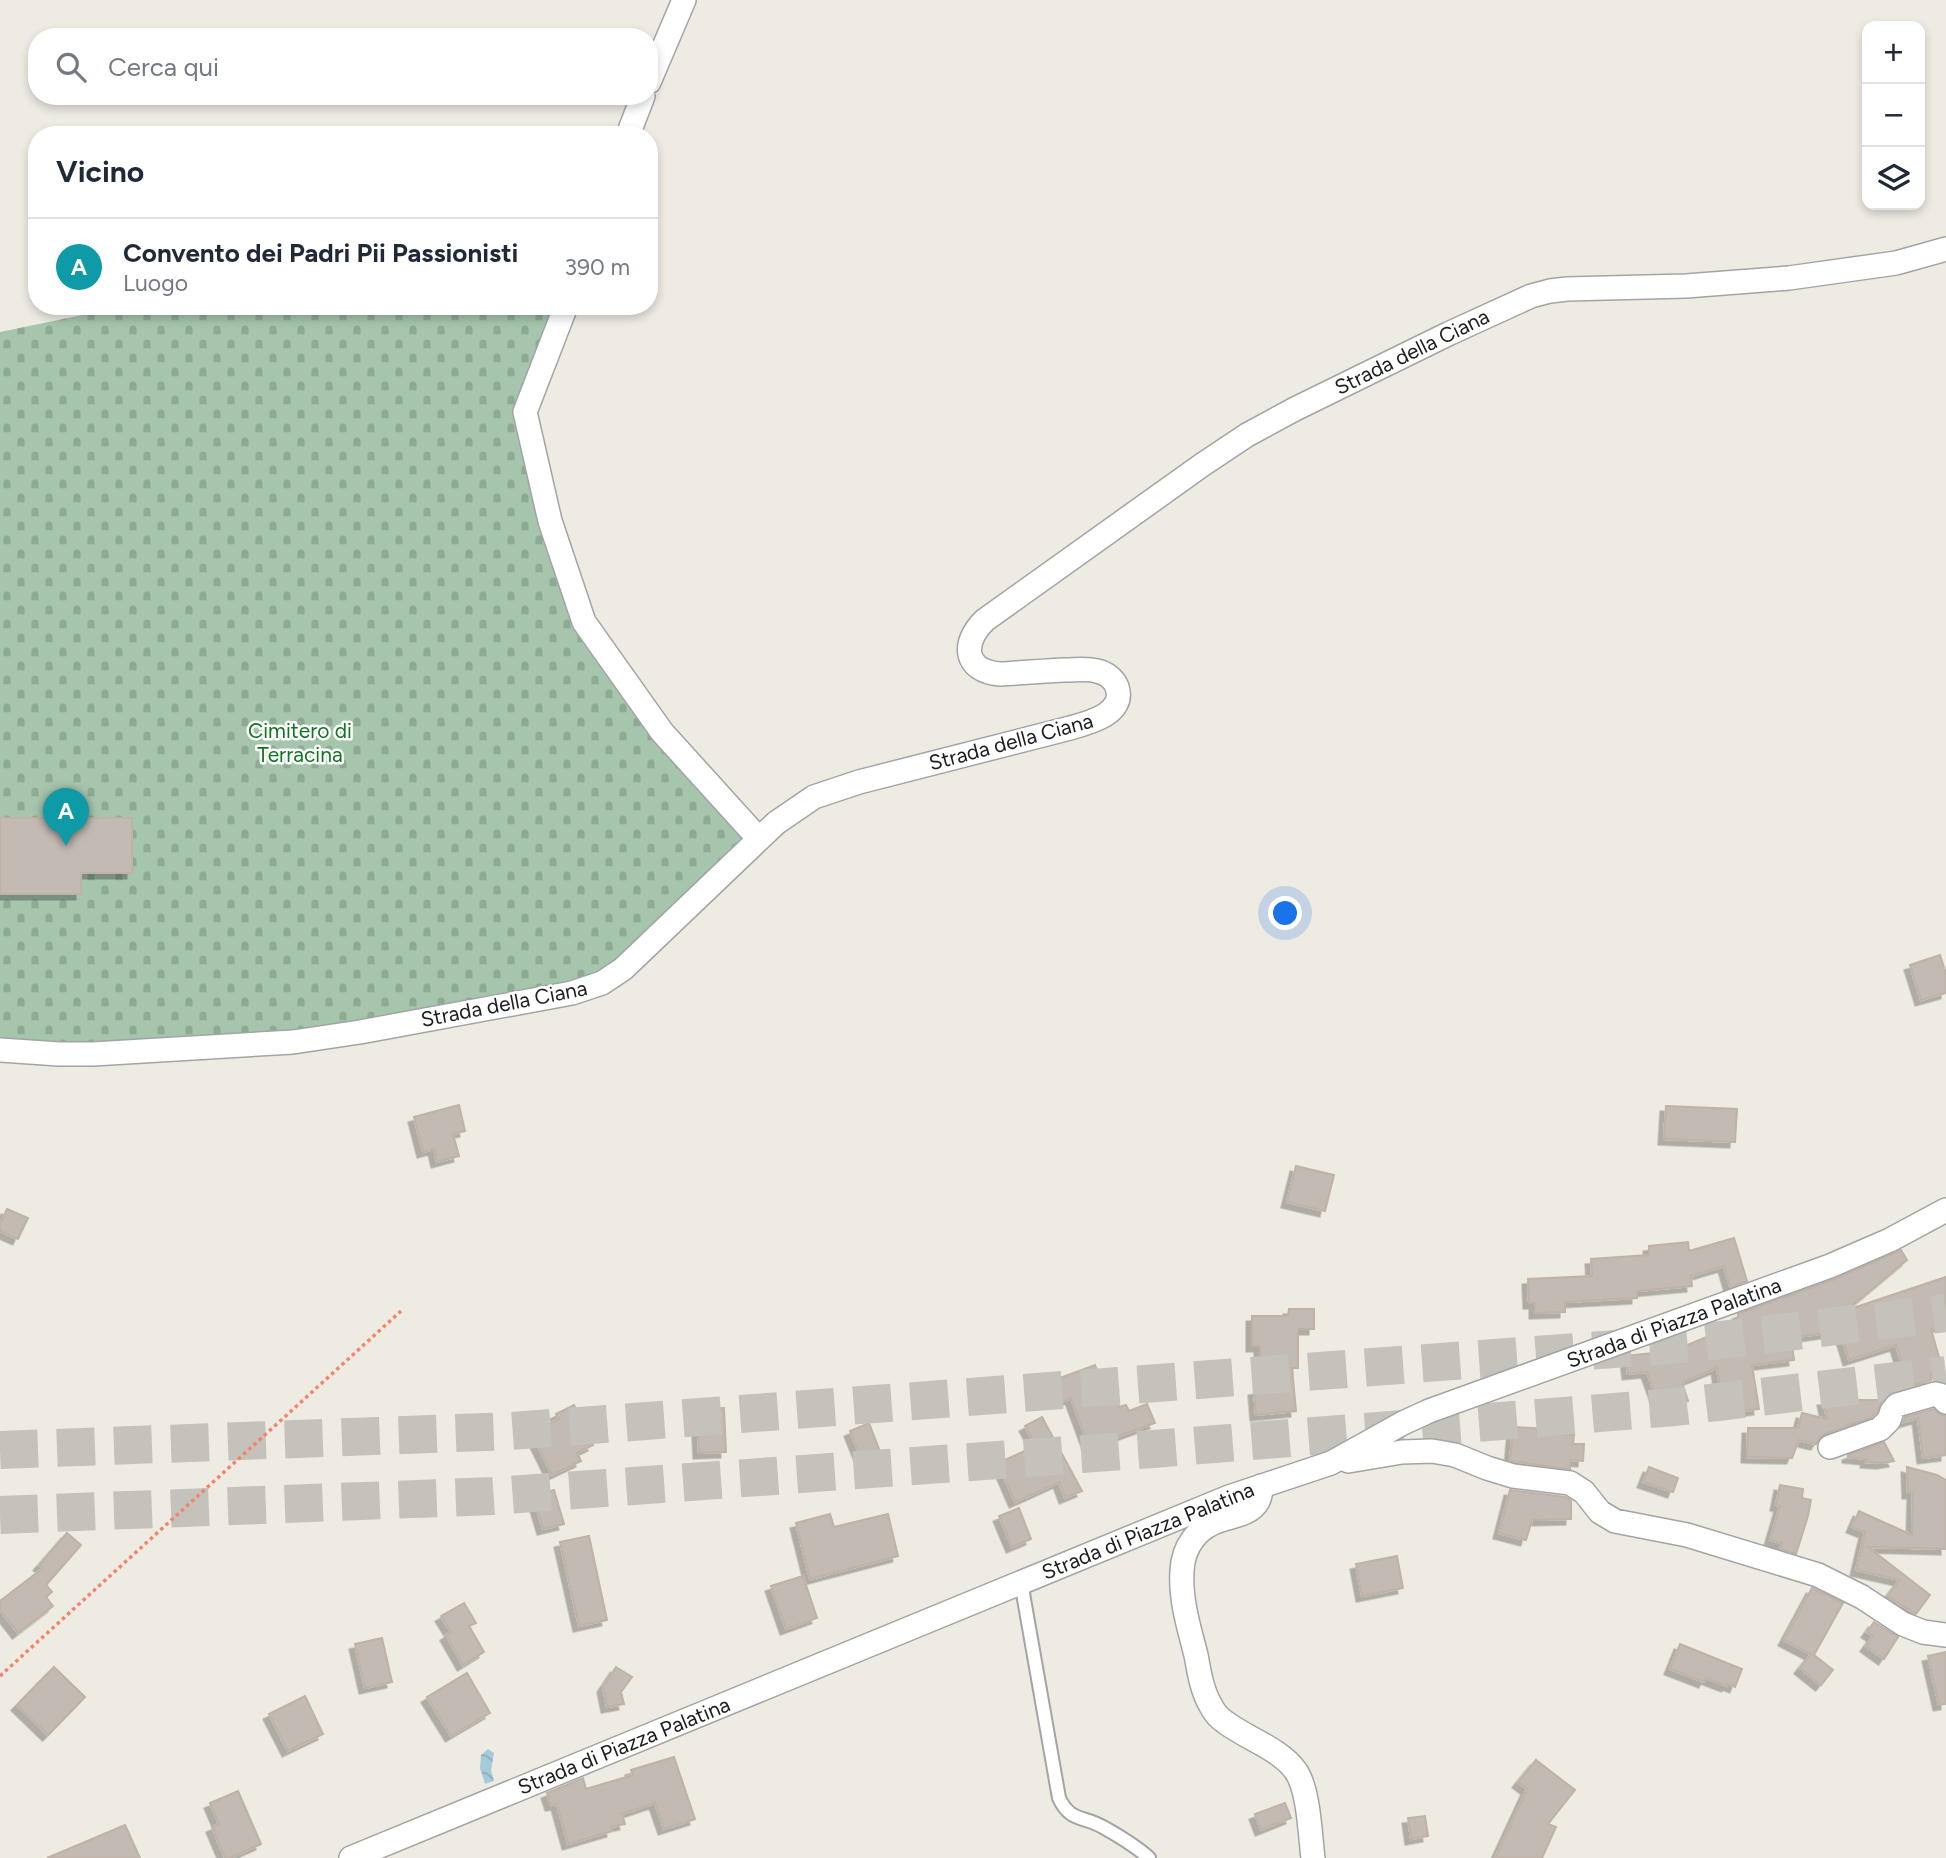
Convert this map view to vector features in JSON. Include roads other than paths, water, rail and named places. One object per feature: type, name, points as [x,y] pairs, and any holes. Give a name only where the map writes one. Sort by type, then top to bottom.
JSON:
[{"type":"street","points":[[658,61],[684,0]]},
{"type":"street","points":[[631,126],[640,105]]},
{"type":"street","name":"Strada della Ciana","points":[[0,1050],[93,1054],[293,1041],[360,1032],[581,991],[602,984],[623,969],[758,839],[788,813],[814,797],[1070,728],[1108,713],[1116,703],[1118,691],[1112,679],[1105,674],[1081,669],[990,673],[976,666],[969,652],[970,639],[985,620],[1247,435],[1458,329],[1541,293],[1567,289],[1686,286],[1788,278],[1896,263],[1946,249]]},
{"type":"street","points":[[563,315],[525,412],[550,521],[584,622],[662,732],[758,839]]},
{"type":"street","name":"Strada di Piazza Palatina","points":[[351,1858],[1021,1582],[1261,1486],[1331,1463],[1429,1411],[1840,1262],[1908,1232],[1946,1210]]},
{"type":"street","points":[[1830,1447],[1880,1429],[1889,1420],[1894,1408],[1902,1403],[1935,1394],[1940,1395],[1946,1402]]},
{"type":"street","points":[[1331,1463],[1402,1452],[1432,1451],[1455,1455],[1513,1476],[1570,1483],[1584,1492],[1600,1512],[1615,1521],[1687,1535],[1818,1575],[1862,1597],[1903,1624],[1923,1632],[1946,1635]]},
{"type":"street","points":[[1261,1486],[1258,1502],[1252,1508],[1207,1526],[1193,1537],[1183,1562],[1184,1605],[1203,1688],[1211,1707],[1227,1723],[1287,1761],[1300,1777],[1313,1858]]},
{"type":"lane","points":[[1021,1582],[1062,1805],[1073,1816],[1102,1826],[1149,1858]]},
{"type":"water","points":[[488,1749],[494,1753],[491,1770],[494,1781],[485,1784],[480,1768],[481,1755]]},
{"type":"tunnel","points":[[0,1450],[511,1431],[1696,1343],[1946,1313]]},
{"type":"tunnel","points":[[0,1515],[493,1496],[1153,1449],[1675,1407],[1946,1375]]},
{"type":"place","name":"Convento dei Padri Pii Passionisti","points":[[66,846]]},
{"type":"park label","name":"Cimitero di Terracina","points":[[300,743]]}]
